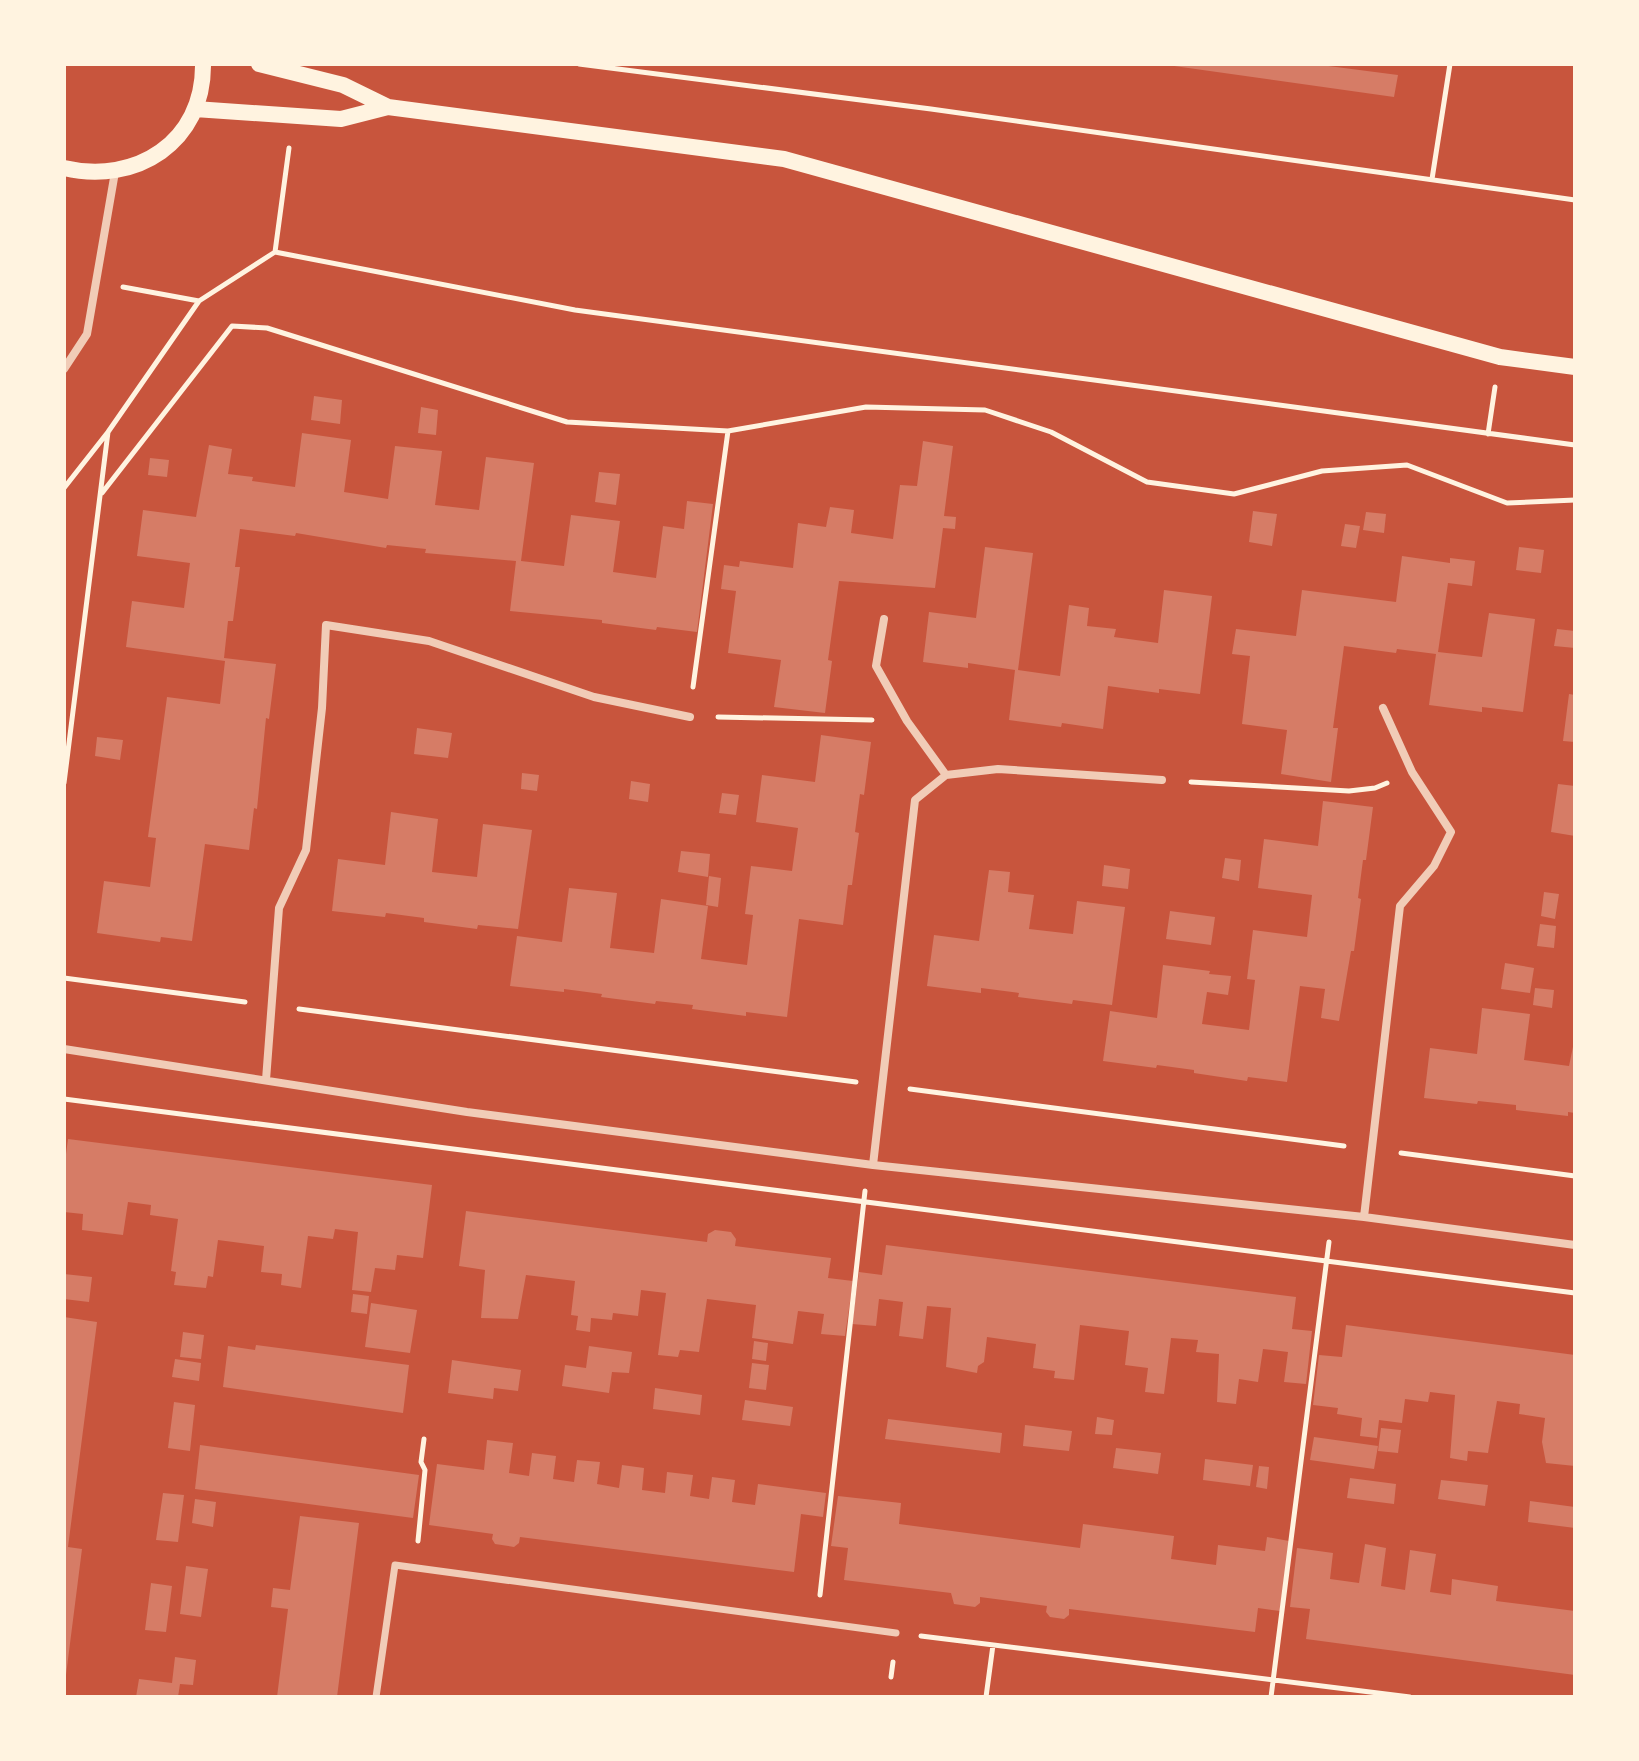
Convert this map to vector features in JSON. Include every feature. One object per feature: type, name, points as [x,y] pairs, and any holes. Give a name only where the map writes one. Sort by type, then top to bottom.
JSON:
[{"type":"main road","points":[[64,168],[87,173],[115,172],[148,160],[167,146],[195,109],[203,79],[203,64]]},
{"type":"main road","points":[[259,64],[343,85],[388,107],[784,159],[1500,357],[1575,367]]},
{"type":"main road","points":[[195,109],[341,119],[388,107]]},
{"type":"street","points":[[64,369],[87,334],[115,172]]},
{"type":"street","points":[[884,619],[876,666],[907,721],[946,775]]},
{"type":"street","points":[[266,1080],[279,908],[306,850],[322,708],[326,625],[429,641],[594,697],[690,717]]},
{"type":"street","points":[[1364,1217],[1400,906],[1434,866],[1451,832],[1412,772],[1383,708]]},
{"type":"street","points":[[871,1165],[915,800],[946,775],[998,769],[1162,780]]},
{"type":"street","points":[[64,1049],[467,1112],[871,1165],[1364,1217],[1575,1245]]},
{"type":"street","points":[[376,1697],[395,1565],[896,1633]]},
{"type":"path","points":[[579,64],[931,109],[1575,200]]},
{"type":"path","points":[[1432,179],[1450,64]]},
{"type":"path","points":[[275,252],[289,151]]},
{"type":"path","points":[[64,488],[108,432],[199,301],[275,252],[575,310],[1575,445]]},
{"type":"path","points":[[117,286],[199,301]]},
{"type":"path","points":[[102,493],[232,326],[267,328],[567,422],[728,431],[866,407],[985,410],[1051,432],[1147,482],[1234,494],[1322,471],[1407,465],[1507,503],[1575,500]]},
{"type":"path","points":[[1488,434],[1500,357]]},
{"type":"path","points":[[728,431],[690,717],[907,721]]},
{"type":"path","points":[[64,783],[108,432]]},
{"type":"path","points":[[1162,780],[1349,791],[1375,788],[1412,772]]},
{"type":"path","points":[[64,978],[1575,1176]]},
{"type":"path","points":[[64,1099],[1575,1293]]},
{"type":"path","points":[[817,1623],[864,1202],[871,1165]]},
{"type":"path","points":[[1271,1697],[1332,1214]]},
{"type":"path","points":[[414,1567],[425,1470],[421,1462],[424,1439]]},
{"type":"path","points":[[896,1633],[1410,1697]]},
{"type":"path","points":[[986,1697],[993,1645]]},
{"type":"building","points":[[1160,64],[1313,64],[1398,75],[1394,97]]},
{"type":"building","points":[[314,396],[342,400],[340,424],[311,420]]},
{"type":"building","points":[[421,407],[438,410],[436,435],[418,433]]},
{"type":"building","points":[[302,433],[351,440],[344,492],[388,499],[395,446],[442,451],[435,505],[479,510],[486,457],[534,463],[521,561],[564,566],[571,515],[620,521],[613,572],[656,578],[663,526],[684,529],[687,501],[713,504],[697,632],[657,627],[656,630],[602,623],[602,620],[510,611],[516,561],[425,553],[426,549],[387,545],[386,548],[296,533],[295,536],[240,529],[235,567],[240,567],[233,621],[228,621],[224,658],[276,664],[249,850],[205,844],[192,941],[161,937],[160,942],[97,933],[104,881],[150,887],[156,838],[148,837],[167,697],[220,704],[225,661],[126,647],[132,601],[184,608],[190,563],[137,556],[143,510],[196,517],[209,445],[232,449],[228,474],[295,487]]},
{"type":"building","points":[[923,441],[953,446],[944,516],[956,517],[955,529],[943,528],[935,588],[839,581],[828,660],[832,661],[825,713],[774,707],[781,660],[728,653],[736,591],[721,589],[724,565],[739,567],[740,561],[793,568],[798,523],[826,527],[830,507],[854,510],[851,533],[893,539],[900,485],[917,486]]},
{"type":"building","points":[[150,458],[169,460],[167,477],[148,475]]},
{"type":"building","points":[[599,472],[620,474],[616,505],[595,502]]},
{"type":"building","points":[[1253,511],[1277,514],[1272,546],[1249,542]]},
{"type":"building","points":[[1366,512],[1386,514],[1384,533],[1363,530]]},
{"type":"building","points":[[1345,524],[1360,526],[1356,548],[1341,546]]},
{"type":"building","points":[[985,547],[1033,553],[1018,670],[1060,676],[1069,605],[1089,608],[1087,626],[1116,629],[1114,637],[1158,643],[1164,590],[1212,596],[1200,694],[1159,689],[1159,693],[1108,686],[1103,729],[1062,723],[1061,727],[1009,720],[1015,670],[968,663],[968,668],[923,662],[929,612],[976,618]]},
{"type":"building","points":[[1519,547],[1544,550],[1541,573],[1516,570]]},
{"type":"building","points":[[1402,556],[1450,563],[1450,558],[1475,561],[1472,586],[1448,583],[1438,652],[1482,657],[1489,613],[1535,619],[1523,712],[1482,707],[1482,712],[1429,705],[1436,654],[1397,649],[1396,653],[1344,646],[1333,728],[1338,728],[1331,782],[1281,774],[1287,730],[1242,724],[1250,656],[1232,654],[1236,629],[1296,636],[1302,590],[1396,602]]},
{"type":"building","points":[[1557,629],[1575,631],[1575,648],[1554,646]]},
{"type":"building","points":[[1569,694],[1575,695],[1575,742],[1563,741]]},
{"type":"building","points":[[417,728],[452,733],[448,758],[414,754]]},
{"type":"building","points":[[821,735],[871,742],[864,795],[860,794],[855,832],[859,833],[843,925],[799,919],[787,1017],[746,1012],[746,1016],[692,1009],[693,1005],[656,1001],[655,1004],[564,989],[564,992],[510,986],[517,936],[562,942],[569,888],[617,893],[610,948],[654,953],[661,899],[708,906],[701,959],[747,965],[753,915],[745,914],[751,866],[792,871],[798,828],[756,822],[762,775],[815,782]]},
{"type":"building","points":[[97,737],[123,740],[120,760],[95,756]]},
{"type":"building","points":[[522,773],[539,775],[537,791],[521,789]]},
{"type":"building","points":[[631,781],[650,784],[648,802],[629,799]]},
{"type":"building","points":[[1558,784],[1575,786],[1575,836],[1551,832]]},
{"type":"building","points":[[722,793],[739,795],[736,815],[719,813]]},
{"type":"building","points":[[1323,801],[1373,807],[1366,860],[1363,860],[1354,951],[1351,951],[1339,1021],[1321,1018],[1325,989],[1300,986],[1287,1082],[1248,1077],[1247,1081],[1194,1073],[1194,1070],[1103,1061],[1110,1011],[1157,1018],[1163,965],[1231,976],[1228,995],[1207,992],[1202,1024],[1249,1030],[1255,980],[1247,979],[1253,930],[1307,937],[1312,895],[1258,888],[1264,839],[1318,846]]},
{"type":"building","points":[[391,812],[438,819],[432,872],[477,877],[483,824],[532,830],[518,929],[478,925],[477,929],[386,913],[385,917],[332,911],[338,859],[385,865]]},
{"type":"building","points":[[681,851],[710,854],[708,877],[678,872]]},
{"type":"building","points":[[1225,858],[1241,860],[1239,881],[1222,878]]},
{"type":"building","points":[[1104,865],[1130,869],[1128,889],[1102,886]]},
{"type":"building","points":[[989,870],[1010,872],[1008,892],[1034,895],[1029,929],[1073,934],[1077,901],[1125,907],[1112,1005],[1018,997],[1019,993],[981,988],[981,993],[927,986],[934,935],[979,941]]},
{"type":"building","points":[[709,876],[721,878],[718,907],[706,905]]},
{"type":"building","points":[[1544,892],[1559,894],[1555,919],[1541,916]]},
{"type":"building","points":[[1170,911],[1215,917],[1211,945],[1166,939]]},
{"type":"building","points":[[1540,924],[1556,926],[1554,948],[1537,946]]},
{"type":"building","points":[[1505,963],[1534,968],[1530,993],[1501,989]]},
{"type":"building","points":[[1535,988],[1554,990],[1552,1008],[1533,1005]]},
{"type":"building","points":[[1482,1008],[1530,1014],[1524,1060],[1569,1066],[1575,1037],[1575,1113],[1568,1112],[1568,1116],[1516,1110],[1516,1105],[1424,1098],[1430,1048],[1477,1054]]},
{"type":"building","points":[[68,1139],[432,1185],[423,1258],[397,1255],[395,1270],[375,1268],[371,1292],[352,1290],[358,1232],[335,1229],[333,1239],[308,1236],[301,1288],[281,1285],[282,1274],[261,1272],[264,1246],[218,1240],[213,1277],[208,1276],[206,1288],[174,1285],[176,1272],[171,1271],[178,1219],[150,1215],[151,1205],[128,1202],[123,1235],[82,1230],[83,1214],[64,1212]]},
{"type":"building","points":[[466,1211],[707,1242],[708,1234],[715,1230],[731,1232],[736,1239],[735,1246],[831,1258],[828,1278],[853,1281],[845,1336],[821,1334],[824,1314],[798,1311],[793,1344],[752,1338],[756,1305],[707,1299],[699,1352],[680,1350],[678,1357],[658,1355],[666,1293],[641,1290],[638,1316],[613,1313],[612,1320],[591,1318],[590,1332],[576,1330],[578,1316],[571,1315],[575,1281],[526,1275],[518,1319],[481,1318],[485,1270],[459,1266]]},
{"type":"building","points":[[886,1245],[1296,1297],[1292,1329],[1312,1331],[1306,1384],[1284,1382],[1288,1352],[1263,1349],[1258,1382],[1239,1379],[1236,1404],[1217,1402],[1219,1354],[1196,1352],[1198,1340],[1171,1338],[1164,1394],[1145,1392],[1148,1368],[1125,1365],[1129,1331],[1080,1325],[1074,1380],[1054,1378],[1055,1371],[1033,1368],[1036,1344],[987,1337],[984,1362],[978,1366],[977,1373],[946,1367],[951,1308],[927,1306],[923,1339],[899,1336],[903,1302],[879,1299],[876,1326],[852,1324],[859,1272],[882,1275]]},
{"type":"building","points":[[64,1274],[92,1277],[89,1302],[64,1299]]},
{"type":"building","points":[[353,1294],[369,1296],[367,1314],[351,1312]]},
{"type":"building","points":[[371,1303],[417,1310],[410,1353],[365,1347]]},
{"type":"building","points":[[64,1317],[97,1322],[68,1547],[82,1549],[66,1675]]},
{"type":"building","points":[[1346,1325],[1575,1355],[1575,1466],[1546,1463],[1542,1442],[1545,1418],[1519,1414],[1520,1404],[1497,1401],[1488,1453],[1468,1451],[1467,1461],[1450,1458],[1455,1395],[1430,1392],[1428,1402],[1405,1399],[1402,1423],[1379,1420],[1377,1438],[1360,1436],[1362,1418],[1337,1414],[1338,1408],[1313,1405],[1319,1355],[1342,1357]]},
{"type":"building","points":[[183,1332],[204,1335],[201,1359],[180,1357]]},
{"type":"building","points":[[754,1341],[768,1343],[766,1361],[752,1359]]},
{"type":"building","points":[[256,1345],[409,1365],[403,1413],[223,1387],[228,1346],[255,1350]]},
{"type":"building","points":[[589,1346],[632,1352],[629,1373],[612,1372],[609,1393],[562,1386],[565,1365],[586,1368]]},
{"type":"building","points":[[175,1359],[201,1363],[199,1381],[172,1377]]},
{"type":"building","points":[[452,1360],[521,1370],[518,1391],[494,1388],[493,1399],[448,1393]]},
{"type":"building","points":[[752,1363],[769,1365],[766,1390],[749,1388]]},
{"type":"building","points":[[655,1388],[702,1395],[700,1415],[653,1409]]},
{"type":"building","points":[[745,1400],[793,1407],[790,1426],[742,1420]]},
{"type":"building","points":[[174,1402],[195,1405],[190,1451],[168,1448]]},
{"type":"building","points":[[1097,1417],[1114,1420],[1112,1435],[1095,1434]]},
{"type":"building","points":[[888,1419],[1002,1433],[1000,1453],[885,1439]]},
{"type":"building","points":[[1025,1425],[1072,1431],[1069,1451],[1023,1446]]},
{"type":"building","points":[[1381,1428],[1401,1430],[1398,1453],[1378,1451]]},
{"type":"building","points":[[1314,1437],[1378,1446],[1374,1469],[1310,1460]]},
{"type":"building","points":[[487,1440],[513,1443],[509,1473],[529,1476],[532,1453],[556,1456],[553,1479],[574,1482],[577,1460],[600,1462],[597,1484],[619,1488],[622,1465],[644,1468],[642,1490],[665,1493],[667,1472],[693,1475],[690,1496],[709,1499],[712,1477],[735,1480],[732,1502],[755,1505],[758,1484],[826,1493],[823,1517],[801,1514],[794,1572],[520,1537],[514,1547],[495,1544],[493,1534],[429,1525],[437,1464],[484,1470]]},
{"type":"building","points":[[200,1445],[419,1475],[413,1518],[195,1489]]},
{"type":"building","points":[[1116,1448],[1161,1453],[1158,1474],[1113,1468]]},
{"type":"building","points":[[1205,1459],[1253,1465],[1250,1486],[1203,1480]]},
{"type":"building","points":[[1259,1466],[1269,1467],[1267,1489],[1256,1487]]},
{"type":"building","points":[[1350,1478],[1396,1484],[1394,1504],[1347,1498]]},
{"type":"building","points":[[1441,1480],[1488,1485],[1485,1506],[1438,1499]]},
{"type":"building","points":[[163,1493],[184,1495],[178,1542],[156,1540]]},
{"type":"building","points":[[838,1496],[901,1503],[899,1524],[1080,1548],[1083,1524],[1174,1536],[1171,1559],[1216,1565],[1218,1545],[1265,1551],[1267,1537],[1289,1541],[1280,1611],[1258,1608],[1255,1632],[1069,1609],[1069,1615],[1064,1619],[1050,1617],[1046,1612],[1047,1606],[980,1597],[980,1603],[975,1607],[954,1604],[951,1593],[844,1580],[848,1548],[831,1546]]},
{"type":"building","points":[[195,1499],[216,1502],[213,1527],[192,1523]]},
{"type":"building","points":[[1530,1501],[1575,1507],[1575,1528],[1528,1522]]},
{"type":"building","points":[[300,1516],[359,1523],[337,1697],[277,1697],[288,1609],[271,1607],[273,1588],[290,1590]]},
{"type":"building","points":[[1365,1544],[1386,1548],[1381,1586],[1405,1590],[1410,1550],[1436,1554],[1430,1592],[1451,1595],[1452,1579],[1498,1586],[1496,1601],[1575,1611],[1575,1675],[1306,1639],[1310,1609],[1290,1607],[1297,1548],[1333,1553],[1330,1579],[1359,1583]]},
{"type":"building","points":[[186,1566],[208,1569],[201,1617],[180,1614]]},
{"type":"building","points":[[151,1583],[172,1586],[166,1632],[145,1630]]},
{"type":"building","points":[[175,1657],[196,1660],[193,1685],[180,1684],[178,1697],[136,1697],[139,1679],[172,1683]]}]
